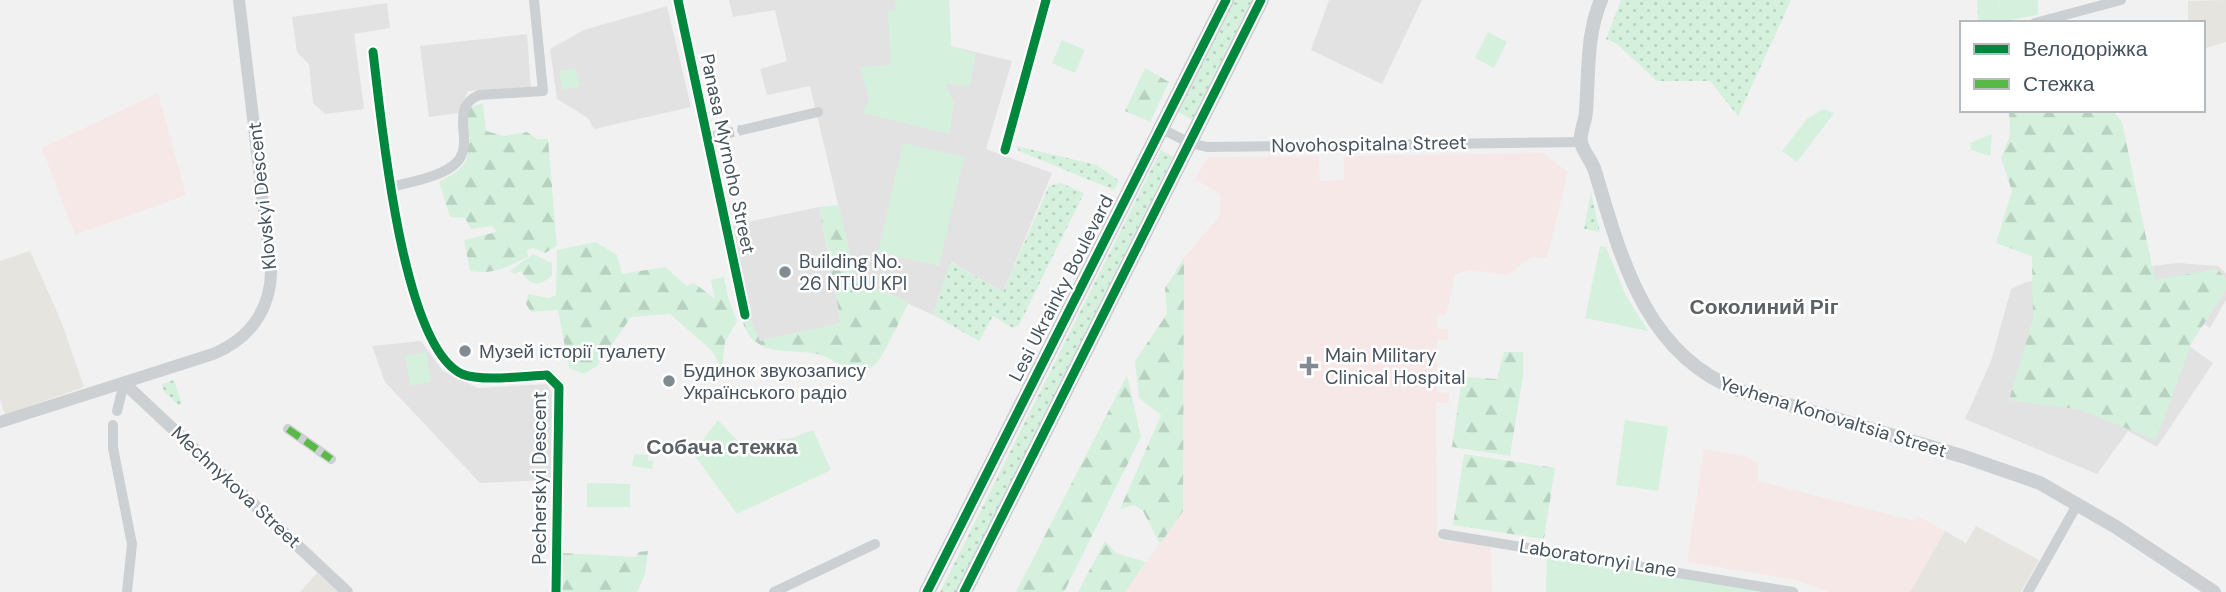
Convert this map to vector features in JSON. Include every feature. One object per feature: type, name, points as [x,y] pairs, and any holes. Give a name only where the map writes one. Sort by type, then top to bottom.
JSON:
[{"type":"main road","name":"Lesi Ukrainky Boulevard","points":[[927,592],[1226,0]]},
{"type":"main road","points":[[964,592],[1261,0]]},
{"type":"main road","points":[[1581,142],[1587,109],[1588,55],[1601,0]]},
{"type":"main road","name":"Yevhena Konovaltsia Street","points":[[1581,142],[1595,169],[1620,252],[1641,300],[1671,344],[1713,380],[2003,469],[2048,487],[2078,503],[2214,592]]},
{"type":"street","name":"Klovskyi Descent","points":[[0,422],[227,354],[258,319],[271,283],[239,0]]},
{"type":"street","points":[[391,187],[436,173],[456,162],[464,148],[462,116],[470,99],[479,95],[542,91],[534,0]]},
{"type":"street","name":"Panasa Myrnoho Street","points":[[678,0],[745,315]]},
{"type":"street","points":[[1005,150],[1046,0]]},
{"type":"street","points":[[2042,21],[2121,0]]},
{"type":"street","name":"Pecherskyi Descent","points":[[373,52],[400,241],[436,351],[462,374],[475,377],[547,375],[557,382],[556,592]]},
{"type":"street","points":[[742,130],[818,112]]},
{"type":"street","name":"Novohospitalna Street","points":[[1160,128],[1190,143],[1207,147],[1581,142]]},
{"type":"street","points":[[706,138],[724,134]]},
{"type":"street","points":[[117,411],[124,383]]},
{"type":"street","name":"Mechnykova Street","points":[[124,383],[347,592]]},
{"type":"street","points":[[113,425],[113,448],[132,544],[127,592]]},
{"type":"street","points":[[288,429],[331,459]]},
{"type":"street","points":[[2028,592],[2078,503]]},
{"type":"street","name":"Laboratornyi Lane","points":[[1443,534],[1793,592]]},
{"type":"street","points":[[774,592],[875,544]]},
{"type":"shaded area","points":[[729,0],[949,0],[951,46],[1012,61],[986,149],[1052,173],[1003,292],[951,262],[933,315],[856,280],[810,86],[767,95],[760,69],[787,61],[775,10],[733,17]]},
{"type":"shaded area","points":[[1329,0],[1422,0],[1382,84],[1311,50]]},
{"type":"shaded area","points":[[2226,0],[2226,42],[2205,48],[2205,21],[2188,21],[2188,1]]},
{"type":"shaded area","points":[[387,3],[390,28],[354,34],[364,109],[325,114],[313,103],[309,64],[297,52],[292,17]]},
{"type":"shaded area","points":[[667,6],[691,107],[594,129],[588,118],[557,99],[550,49],[584,30]]},
{"type":"shaded area","points":[[527,34],[531,88],[468,91],[458,113],[429,117],[420,46]]},
{"type":"shaded area","points":[[158,93],[186,195],[75,235],[42,148]]},
{"type":"shaded area","name":"Main Military Clinical Hospital","points":[[1543,153],[1568,172],[1547,258],[1532,257],[1508,275],[1470,270],[1455,274],[1446,315],[1437,315],[1437,329],[1448,329],[1448,340],[1437,340],[1437,392],[1449,393],[1449,403],[1436,403],[1437,534],[1440,540],[1491,544],[1492,592],[1125,592],[1183,511],[1181,283],[1184,258],[1220,215],[1220,194],[1195,179],[1208,157],[1319,156],[1320,181],[1344,180],[1344,156]]},
{"type":"shaded area","name":"Building No. 26 NTUU KPI","points":[[819,207],[841,323],[760,341],[749,333],[751,324],[729,226]]},
{"type":"shaded area","points":[[30,251],[61,321],[84,387],[5,415],[0,399],[0,261]]},
{"type":"shaded area","points":[[2178,263],[2218,266],[2226,273],[2226,300],[2210,328],[2155,295],[2188,345],[2213,363],[2157,447],[2128,431],[2097,474],[1965,419],[1991,361],[2011,289],[2026,282],[2046,279],[2100,281],[2153,266]]},
{"type":"shaded area","points":[[421,341],[443,371],[478,388],[547,384],[552,392],[551,480],[480,483],[385,382],[372,346]]},
{"type":"shaded area","points":[[1704,449],[1748,457],[1758,464],[1758,481],[1915,521],[1918,516],[1945,531],[1910,592],[1829,592],[1792,579],[1687,562]]},
{"type":"shaded area","points":[[1976,526],[2039,560],[2021,592],[1910,592],[1945,531],[1966,543]]},
{"type":"shaded area","points":[[317,573],[338,592],[300,592]]},
{"type":"green space","points":[[895,0],[949,0],[951,46],[976,54],[970,86],[945,84],[954,102],[949,134],[863,113],[869,99],[860,67],[891,65],[888,11],[896,10]]},
{"type":"green space","points":[[1234,0],[1252,0],[1192,120],[1178,112]]},
{"type":"green space","points":[[1621,0],[1791,0],[1738,116],[1710,81],[1657,81],[1617,44],[1606,39]]},
{"type":"green space","points":[[1977,0],[2000,0],[1995,21],[1978,19]]},
{"type":"green space","points":[[2000,0],[2038,0],[2038,15],[1995,21]]},
{"type":"green space","points":[[1488,32],[1507,42],[1494,68],[1475,58]]},
{"type":"green space","points":[[1062,40],[1085,50],[1075,73],[1052,63]]},
{"type":"green space","points":[[576,68],[580,86],[563,90],[559,72]]},
{"type":"green space","points":[[1145,68],[1169,82],[1150,122],[1125,111]]},
{"type":"green space","points":[[483,103],[486,131],[504,136],[527,132],[537,139],[548,139],[557,246],[545,253],[533,248],[527,250],[528,257],[513,264],[493,271],[479,272],[470,271],[464,240],[497,232],[492,226],[471,229],[465,218],[450,217],[439,182],[464,164],[467,156],[466,119],[471,107]]},
{"type":"green space","points":[[1823,109],[1834,113],[1797,162],[1782,151],[1807,119]]},
{"type":"green space","points":[[2009,112],[2114,112],[2122,122],[2155,280],[2217,269],[2226,278],[2226,290],[2192,342],[2156,440],[2078,409],[2009,400],[2033,319],[2032,256],[1996,243],[2012,191],[2001,158],[2010,135]]},
{"type":"green space","points":[[1992,134],[1990,156],[1971,150],[1970,143]]},
{"type":"green space","points":[[903,143],[964,157],[939,266],[878,252]]},
{"type":"green space","points":[[1016,146],[1097,165],[1119,181],[1114,190],[1019,151]]},
{"type":"green space","points":[[1161,150],[1173,157],[956,592],[940,592]]},
{"type":"green space","points":[[1061,183],[1084,193],[1019,325],[1013,328],[993,316],[979,341],[933,315],[950,262],[1003,292],[1049,186]]},
{"type":"green space","points":[[1591,192],[1600,232],[1584,229]]},
{"type":"green space","points":[[839,205],[856,280],[909,302],[881,356],[872,367],[864,370],[850,369],[817,354],[765,347],[751,338],[743,323],[750,318],[760,341],[841,323],[819,207]]},
{"type":"green space","points":[[596,242],[617,255],[622,274],[665,267],[687,286],[694,283],[715,299],[728,297],[737,321],[725,342],[722,369],[711,350],[670,314],[631,317],[597,366],[584,374],[569,368],[558,310],[531,312],[526,304],[528,294],[549,298],[556,295],[557,250]]},
{"type":"green space","points":[[1600,246],[1606,247],[1625,294],[1648,331],[1585,318]]},
{"type":"green space","points":[[533,254],[552,263],[552,275],[535,284],[521,271],[515,274],[510,271]]},
{"type":"green space","points":[[1184,258],[1183,511],[1160,544],[1143,511],[1134,505],[1120,509],[1161,415],[1139,398],[1135,361],[1167,314],[1165,288]]},
{"type":"green space","points":[[724,277],[728,297],[715,299],[711,280]]},
{"type":"green space","points":[[426,352],[431,382],[411,386],[405,356]]},
{"type":"green space","points":[[1504,352],[1523,352],[1523,376],[1510,456],[1452,447],[1462,377],[1497,379]]},
{"type":"green space","points":[[1127,375],[1141,437],[1064,592],[1016,592]]},
{"type":"green space","points":[[174,380],[182,404],[179,405],[164,392],[162,384]]},
{"type":"green space","points":[[718,420],[751,455],[775,440],[792,438],[813,430],[831,470],[737,514],[693,453]]},
{"type":"green space","points":[[1625,420],[1668,427],[1658,491],[1616,485]]},
{"type":"green space","points":[[634,454],[648,455],[648,460],[653,461],[652,469],[632,466]]},
{"type":"green space","points":[[1464,454],[1555,468],[1544,539],[1453,525]]},
{"type":"green space","points":[[587,483],[630,484],[630,507],[587,507]]},
{"type":"green space","points":[[1105,541],[1116,553],[1146,562],[1125,592],[1078,592]]},
{"type":"green space","points":[[648,551],[645,574],[637,592],[561,592],[562,553],[636,557],[638,552]]},
{"type":"green space","points":[[1547,552],[1763,592],[1546,592]]},
{"type":"tunnel","points":[[724,134],[742,130]]},
{"type":"marked path","points":[[288,429],[331,459]]},
{"type":"cycle path","points":[[678,0],[745,315]]},
{"type":"cycle path","points":[[1005,150],[1046,0]]},
{"type":"cycle path","points":[[927,592],[1226,0]]},
{"type":"cycle path","points":[[964,592],[1261,0]]},
{"type":"cycle path","points":[[373,52],[389,175],[409,277],[423,321],[441,355],[462,374],[492,378],[547,375],[559,387],[556,592]]},
{"type":"place","name":"Building No. 26 NTUU KPI","points":[[785,272]]},
{"type":"place","name":"Музей історії туалету","points":[[465,351]]},
{"type":"place","name":"Main Military Clinical Hospital","points":[[1309,366]]},
{"type":"place","name":"Будинок звукозапису Українського радіо","points":[[669,381]]},
{"type":"district","name":"Соколиний Ріг","points":[[1764,307]]},
{"type":"district","name":"Собача стежка","points":[[722,447]]}]
